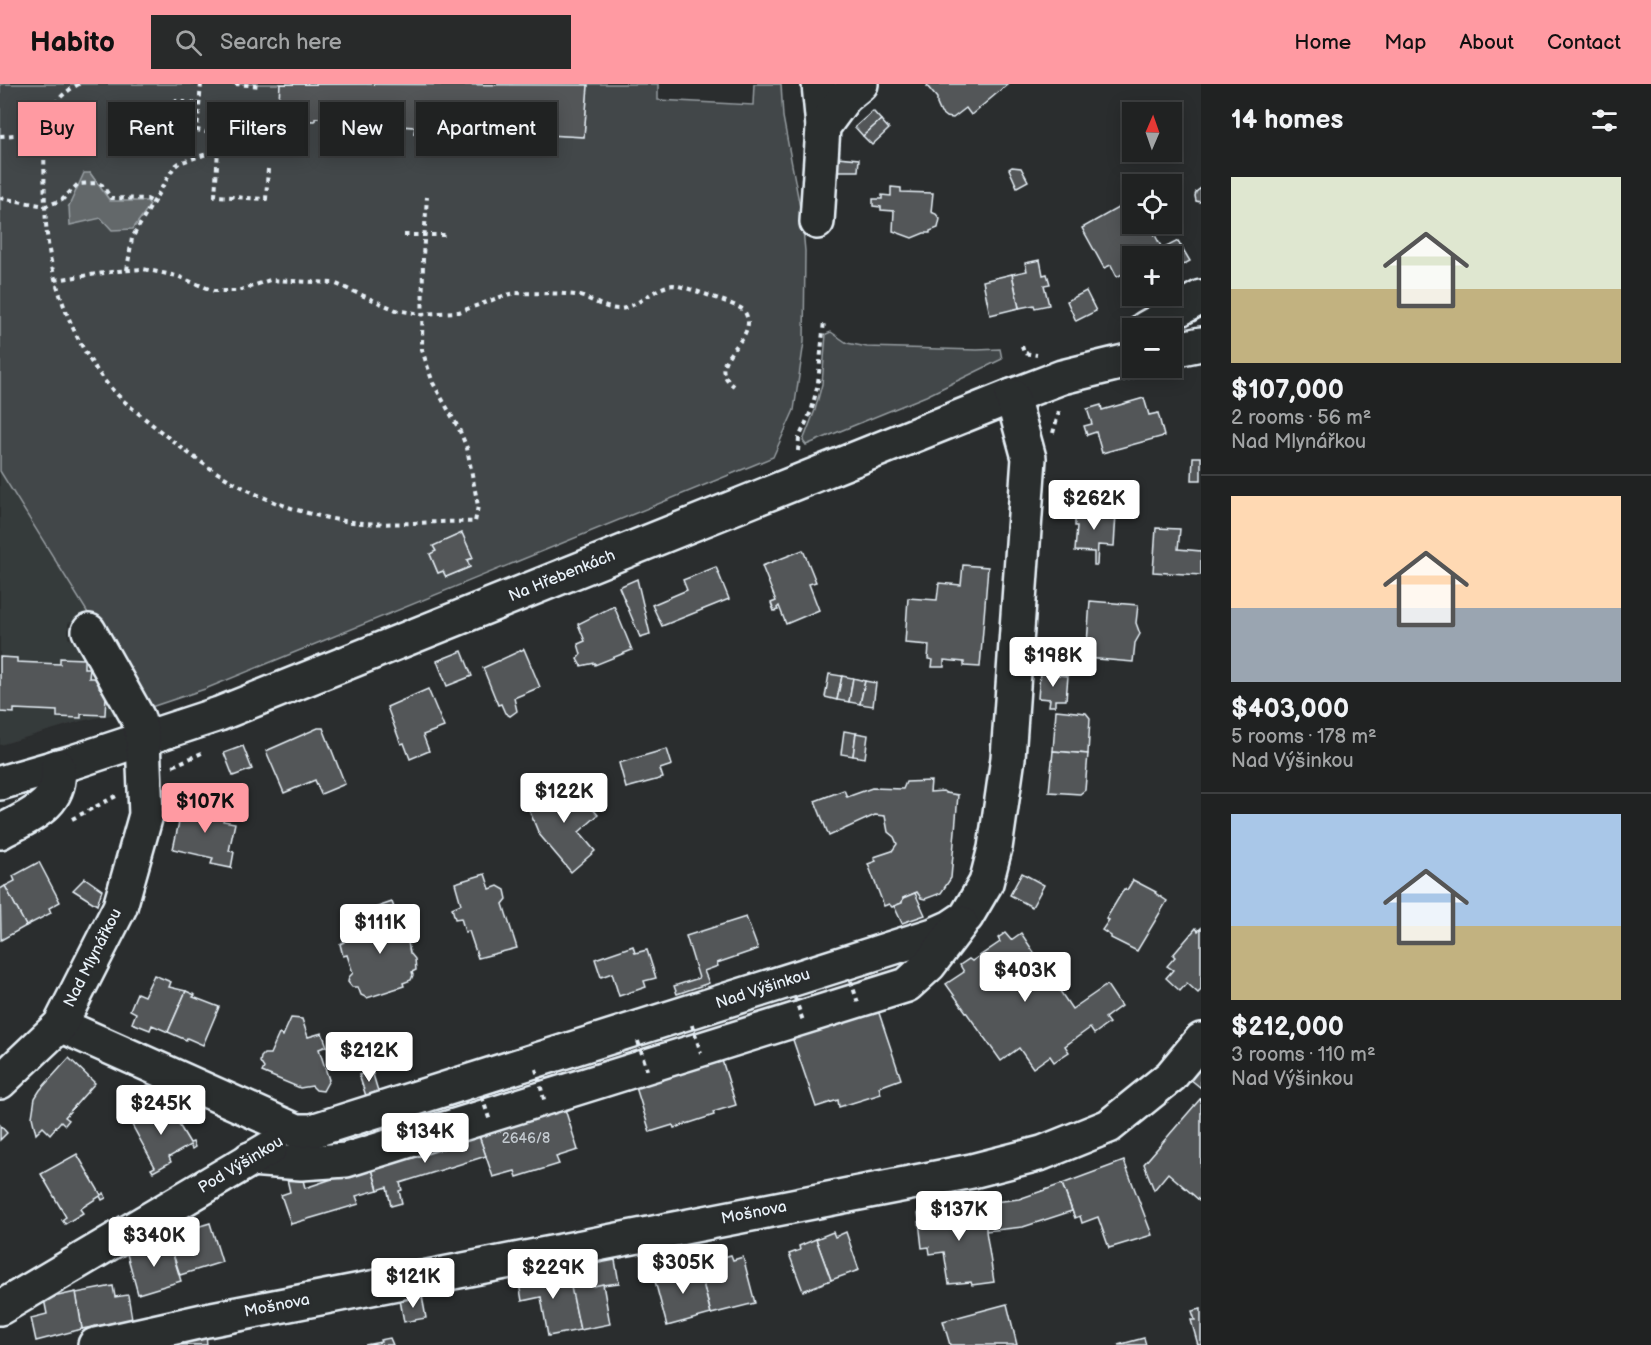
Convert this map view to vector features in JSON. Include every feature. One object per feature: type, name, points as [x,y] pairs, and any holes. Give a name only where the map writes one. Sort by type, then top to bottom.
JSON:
[{"type":"street","points":[[817,222],[823,127],[819,84]]},
{"type":"street","points":[[823,127],[845,97],[861,84]]},
{"type":"street","points":[[1164,318],[1201,297]]},
{"type":"street","name":"Na Hřebenkách","points":[[1062,377],[1122,342]]},
{"type":"street","points":[[1182,348],[1201,344]]},
{"type":"street","name":"Na Hřebenkách","points":[[0,783],[143,740],[219,714],[1012,396],[1062,377],[1122,362]]},
{"type":"street","points":[[250,1159],[301,1164],[346,1160],[907,985],[929,965],[966,917],[986,883],[995,848],[1008,758],[1029,458],[1012,396]]},
{"type":"street","name":"Nad Mlynářkou","points":[[0,1082],[60,1025],[120,907],[146,815],[143,740],[138,718],[89,631]]},
{"type":"street","points":[[0,832],[50,802],[60,779],[58,766]]},
{"type":"street","name":"Nad Výšinkou","points":[[297,1131],[312,1131],[922,939],[951,927],[966,917]]},
{"type":"street","points":[[60,1025],[297,1131]]},
{"type":"street","name":"Mošnova","points":[[94,1345],[207,1320],[972,1171],[1042,1153],[1109,1126],[1171,1076],[1201,1041]]},
{"type":"street","name":"Pod Výšinkou","points":[[0,1308],[297,1131]]},
{"type":"path","points":[[56,102],[69,89],[79,84]]},
{"type":"path","points":[[197,130],[201,84]]},
{"type":"path","points":[[235,84],[261,86]]},
{"type":"path","points":[[199,104],[176,101],[174,126],[207,132]]},
{"type":"path","points":[[0,136],[18,135]]},
{"type":"path","points":[[127,270],[132,238],[174,167],[179,163],[207,154]]},
{"type":"path","points":[[45,156],[48,245],[55,280],[66,311],[92,362],[105,381],[139,414],[216,473],[265,500],[313,515],[341,520],[389,525],[439,521],[475,522],[478,506],[467,448],[425,365],[422,350],[427,197]]},
{"type":"path","points":[[218,156],[215,196],[266,199],[268,170]]},
{"type":"path","points":[[0,198],[46,206],[62,200],[78,184],[98,183],[111,198],[147,198],[154,202]]},
{"type":"path","points":[[404,235],[445,236]]},
{"type":"path","points":[[55,280],[143,269],[177,276],[214,291],[238,291],[270,280],[334,283],[396,310],[422,314],[459,312],[516,293],[579,296],[608,308],[622,309],[672,285],[686,286],[739,307],[747,315],[745,334],[723,367],[726,380],[734,386]]},
{"type":"path","points":[[799,451],[800,438],[812,409],[818,383],[824,321]]},
{"type":"path","points":[[851,981],[858,1004]]},
{"type":"path","points":[[795,998],[803,1021]]},
{"type":"path","points":[[692,1025],[701,1053]]},
{"type":"path","points":[[638,1041],[647,1070]]},
{"type":"path","points":[[536,1069],[545,1103]]},
{"type":"path","points":[[482,1097],[490,1121]]},
{"type":"shaded area","points":[[0,84],[280,84],[279,102],[207,102],[207,156],[308,156],[308,121],[314,121],[315,118],[320,118],[320,156],[404,156],[404,126],[415,127],[416,156],[557,156],[557,136],[584,137],[588,85],[582,84],[658,84],[658,100],[753,105],[754,84],[781,84],[783,117],[802,218],[805,251],[804,342],[794,410],[773,457],[205,689],[145,709],[97,615],[91,618],[0,471]],"holes":[[[90,173],[110,201],[69,206]],[[462,533],[473,558],[467,560],[470,567],[446,577],[443,571],[438,573],[430,554],[436,551],[434,546]]]},
{"type":"shaded area","points":[[84,173],[90,173],[110,201],[147,201],[150,205],[133,229],[112,230],[101,218],[70,225],[69,206]]},
{"type":"shaded area","points":[[831,332],[847,343],[867,347],[1000,349],[1002,359],[926,396],[806,445],[803,441],[822,384],[826,334]]},
{"type":"shaded area","points":[[0,471],[91,618],[68,623],[68,638],[80,644],[121,713],[81,721],[0,745]]},
{"type":"building","points":[[280,84],[588,85],[584,137],[557,136],[557,102],[416,102],[416,134],[414,134],[415,127],[404,126],[404,102],[320,102],[320,118],[315,118],[315,121],[308,121],[308,102],[279,102]]},
{"type":"building","points":[[929,84],[1008,84],[971,115],[966,108],[953,118],[941,113],[937,98],[927,86]]},
{"type":"building","points":[[873,111],[881,120],[863,136],[855,127]]},
{"type":"building","points":[[881,120],[889,129],[872,145],[863,136]]},
{"type":"building","points":[[837,157],[859,159],[858,171],[835,171]]},
{"type":"building","points":[[1021,168],[1028,181],[1017,187],[1009,169]]},
{"type":"building","points":[[891,187],[901,188],[901,192],[933,193],[931,212],[940,219],[938,228],[912,238],[893,231],[894,211],[881,210],[881,207],[873,206],[873,199],[882,199],[882,195],[891,196]]},
{"type":"building","points":[[1201,188],[1201,202],[1196,201],[1195,196]]},
{"type":"building","points":[[1122,206],[1122,234],[1154,234],[1161,246],[1122,246],[1122,274],[1117,277],[1111,265],[1104,268],[1082,228]]},
{"type":"building","points":[[1178,241],[1181,246],[1168,246]]},
{"type":"building","points":[[1182,248],[1190,261],[1182,265]]},
{"type":"building","points":[[1040,260],[1043,275],[1047,274],[1050,284],[1044,285],[1049,305],[1019,308],[1012,274],[1027,271],[1025,263]]},
{"type":"building","points":[[1012,274],[1019,308],[990,315],[983,281]]},
{"type":"building","points":[[1086,291],[1096,311],[1076,321],[1067,301]]},
{"type":"building","points":[[1144,398],[1149,415],[1158,413],[1164,436],[1102,453],[1096,432],[1087,435],[1084,426],[1092,424],[1087,409],[1101,405],[1102,410]]},
{"type":"building","points":[[1193,457],[1201,457],[1201,480],[1192,480]]},
{"type":"building","points":[[1054,480],[1074,481],[1074,495],[1053,493]]},
{"type":"building","points":[[1053,493],[1074,495],[1073,511],[1075,513],[1052,512]]},
{"type":"building","points":[[1075,511],[1116,514],[1114,546],[1098,545],[1097,565],[1094,565],[1094,552],[1075,551],[1077,526],[1075,526]]},
{"type":"building","points":[[1156,528],[1180,529],[1178,549],[1201,551],[1201,575],[1153,572]]},
{"type":"building","points":[[462,533],[473,558],[467,560],[470,567],[446,577],[443,571],[438,573],[430,554],[436,551],[433,546]]},
{"type":"building","points":[[803,550],[816,582],[809,584],[819,610],[786,624],[779,606],[778,610],[774,611],[771,603],[776,601],[762,566]]},
{"type":"building","points":[[963,565],[988,567],[980,667],[964,666],[964,662],[944,660],[944,667],[932,667],[933,660],[928,659],[929,645],[905,643],[908,598],[937,600],[939,583],[961,585]]},
{"type":"building","points":[[716,567],[729,599],[662,626],[652,605],[687,590],[683,580]]},
{"type":"building","points":[[637,579],[650,634],[640,637],[619,587]]},
{"type":"building","points":[[1090,601],[1138,605],[1136,623],[1140,634],[1135,643],[1133,662],[1086,658]]},
{"type":"building","points":[[614,606],[632,650],[595,665],[595,663],[581,666],[577,659],[581,654],[578,644],[585,641],[578,624]]},
{"type":"building","points":[[524,649],[540,687],[514,698],[517,711],[510,716],[505,713],[501,704],[498,705],[483,668]]},
{"type":"building","points":[[462,651],[472,676],[447,686],[437,661]]},
{"type":"building","points":[[0,657],[17,658],[17,662],[60,664],[60,658],[84,659],[84,668],[90,668],[89,678],[100,678],[99,687],[106,696],[105,715],[81,714],[81,718],[57,717],[57,711],[14,709],[14,713],[0,712]]},
{"type":"building","points":[[1040,673],[1068,676],[1066,700],[1055,700],[1055,706],[1049,706],[1050,699],[1038,698]]},
{"type":"building","points":[[829,674],[842,676],[837,700],[825,697]]},
{"type":"building","points":[[842,676],[853,678],[849,702],[837,700]]},
{"type":"building","points":[[853,678],[865,681],[860,704],[849,702]]},
{"type":"building","points":[[865,681],[876,683],[873,706],[860,704]]},
{"type":"building","points":[[428,689],[444,727],[423,735],[429,751],[410,759],[404,743],[401,744],[387,707]]},
{"type":"building","points":[[1056,710],[1086,713],[1090,718],[1088,754],[1053,751]]},
{"type":"building","points":[[318,728],[323,728],[345,784],[321,794],[315,780],[284,793],[266,751]]},
{"type":"building","points":[[844,731],[856,733],[853,756],[841,754]]},
{"type":"building","points":[[856,733],[868,735],[865,758],[853,756]]},
{"type":"building","points":[[243,746],[252,769],[233,776],[224,753]]},
{"type":"building","points":[[667,749],[672,765],[660,769],[663,778],[626,788],[619,763]]},
{"type":"building","points":[[1053,751],[1088,754],[1085,790],[1080,794],[1049,792]]},
{"type":"building","points":[[931,781],[930,792],[943,791],[958,795],[951,878],[941,893],[925,899],[921,898],[917,892],[903,898],[902,903],[892,907],[889,904],[884,906],[868,864],[876,861],[874,857],[892,851],[897,844],[888,832],[885,816],[875,815],[829,836],[815,801],[844,790],[847,797],[872,788],[903,789],[906,782]]},
{"type":"building","points":[[558,787],[562,795],[581,789],[591,793],[584,799],[598,815],[579,832],[595,851],[571,872],[539,834],[525,800]]},
{"type":"building","points":[[183,804],[215,808],[215,811],[225,813],[223,821],[235,823],[229,851],[234,852],[231,868],[211,864],[213,858],[173,849]]},
{"type":"building","points":[[39,862],[60,902],[49,908],[51,913],[26,926],[5,886],[15,881],[13,876]]},
{"type":"building","points":[[1022,873],[1044,885],[1032,907],[1010,895]]},
{"type":"building","points":[[485,874],[490,889],[498,886],[505,890],[507,899],[503,904],[517,948],[478,958],[469,931],[465,932],[461,918],[455,919],[452,908],[461,904],[455,883]]},
{"type":"building","points":[[85,878],[102,890],[97,905],[73,890]]},
{"type":"building","points":[[1133,880],[1156,892],[1167,901],[1137,951],[1111,938],[1102,930],[1124,889],[1127,890]]},
{"type":"building","points":[[5,886],[26,926],[1,940],[0,889]]},
{"type":"building","points":[[915,893],[925,915],[902,923],[894,906],[902,903],[903,898]]},
{"type":"building","points":[[392,902],[397,916],[383,921],[385,926],[399,922],[406,932],[410,953],[415,959],[416,970],[412,972],[411,980],[403,983],[404,986],[367,998],[361,995],[358,987],[352,987],[348,982],[353,973],[347,955],[343,956],[340,944],[344,942],[343,939],[364,933],[362,926],[373,922],[369,910]]},
{"type":"building","points":[[746,917],[758,949],[717,963],[718,966],[704,971],[709,983],[677,994],[674,986],[699,978],[686,936]]},
{"type":"building","points":[[1196,928],[1198,931],[1201,928],[1201,990],[1198,993],[1187,983],[1180,991],[1166,978],[1173,970],[1167,966],[1175,957],[1173,955]]},
{"type":"building","points":[[1005,933],[1011,940],[1021,933],[1072,1009],[1107,985],[1121,1006],[1105,1018],[1109,1023],[1094,1034],[1090,1028],[1065,1046],[1069,1052],[1054,1062],[1050,1056],[1033,1068],[1019,1048],[1001,1061],[946,984],[964,972],[960,965],[969,959],[972,961],[1000,942],[998,938]]},
{"type":"building","points":[[633,946],[635,953],[647,950],[656,978],[644,981],[646,987],[619,996],[612,973],[601,977],[595,959]]},
{"type":"building","points":[[154,975],[171,982],[169,987],[186,991],[168,1032],[152,1025],[150,1030],[132,1023],[136,1013],[130,1010],[137,993],[144,996]]},
{"type":"building","points":[[186,991],[195,995],[193,997],[219,1007],[203,1045],[168,1032]]},
{"type":"building","points":[[877,1007],[901,1079],[879,1087],[881,1094],[839,1107],[838,1100],[816,1107],[791,1034]]},
{"type":"building","points":[[291,1018],[302,1019],[308,1037],[322,1033],[327,1046],[319,1049],[329,1080],[323,1091],[316,1090],[312,1086],[300,1088],[262,1072],[264,1068],[260,1062],[261,1057],[264,1054],[270,1054],[279,1034],[283,1036]]},
{"type":"building","points":[[721,1057],[736,1105],[674,1128],[673,1125],[650,1132],[635,1084]]},
{"type":"building","points":[[69,1058],[95,1083],[65,1117],[69,1120],[65,1125],[61,1121],[50,1134],[43,1127],[36,1134],[32,1117],[35,1098]]},
{"type":"building","points":[[1201,1066],[1201,1088],[1190,1079]]},
{"type":"building","points":[[372,1071],[378,1091],[366,1096],[359,1075]]},
{"type":"building","points":[[1201,1098],[1201,1199],[1199,1200],[1168,1173],[1154,1190],[1144,1164]]},
{"type":"building","points":[[166,1103],[190,1143],[193,1142],[195,1147],[192,1149],[190,1145],[169,1157],[171,1162],[153,1172],[151,1169],[155,1167],[131,1123]]},
{"type":"building","points":[[564,1106],[578,1150],[556,1157],[559,1164],[517,1177],[515,1171],[493,1177],[478,1133]]},
{"type":"building","points":[[0,1125],[7,1133],[0,1140]]},
{"type":"building","points":[[478,1133],[486,1156],[400,1183],[402,1203],[391,1206],[387,1187],[378,1190],[371,1166]]},
{"type":"building","points":[[77,1154],[101,1195],[104,1193],[106,1198],[102,1200],[100,1196],[80,1209],[83,1213],[65,1224],[62,1220],[66,1217],[41,1174]]},
{"type":"building","points":[[1124,1161],[1152,1235],[1109,1248],[1098,1217],[1082,1223],[1080,1216],[1075,1218],[1062,1184]]},
{"type":"building","points":[[371,1166],[378,1190],[356,1196],[359,1204],[291,1224],[281,1195],[290,1192],[286,1175],[301,1172],[305,1188]]},
{"type":"building","points":[[1062,1184],[1072,1211],[1023,1227],[986,1231],[985,1203],[1019,1199]]},
{"type":"building","points":[[985,1203],[986,1231],[994,1282],[972,1285],[971,1282],[949,1284],[944,1252],[930,1254],[929,1247],[922,1248],[918,1212]]},
{"type":"building","points":[[210,1223],[222,1262],[180,1275],[167,1236]]},
{"type":"building","points":[[833,1232],[835,1237],[846,1232],[859,1270],[831,1280],[816,1239]]},
{"type":"building","points":[[816,1239],[831,1280],[803,1291],[789,1254],[800,1250],[799,1246]]},
{"type":"building","points":[[169,1242],[181,1281],[138,1294],[127,1254]]},
{"type":"building","points":[[731,1255],[733,1260],[743,1257],[755,1303],[711,1314],[698,1264]]},
{"type":"building","points":[[615,1260],[619,1283],[594,1286],[593,1283],[571,1287],[568,1269]]},
{"type":"building","points":[[698,1264],[711,1314],[667,1326],[655,1281],[665,1278],[664,1273]]},
{"type":"building","points":[[568,1269],[580,1330],[548,1336],[541,1297],[522,1301],[518,1277]]},
{"type":"building","points":[[593,1283],[594,1286],[603,1284],[610,1324],[580,1330],[571,1287]]},
{"type":"building","points":[[113,1286],[115,1297],[128,1295],[132,1319],[82,1329],[76,1293]]},
{"type":"building","points":[[76,1292],[82,1329],[36,1341],[31,1318],[47,1314],[44,1299]]},
{"type":"building","points":[[422,1296],[426,1318],[404,1322],[400,1300]]},
{"type":"building","points":[[1007,1304],[1017,1345],[950,1345],[943,1321]]},
{"type":"building","points":[[1201,1309],[1201,1345],[1198,1345],[1191,1320],[1195,1320],[1192,1311]]},
{"type":"building","points":[[206,1335],[207,1345],[170,1345]]},
{"type":"building","points":[[390,1338],[393,1345],[365,1345],[381,1342],[380,1340]]},
{"type":"building","points":[[1144,1338],[1146,1345],[1118,1345]]}]
